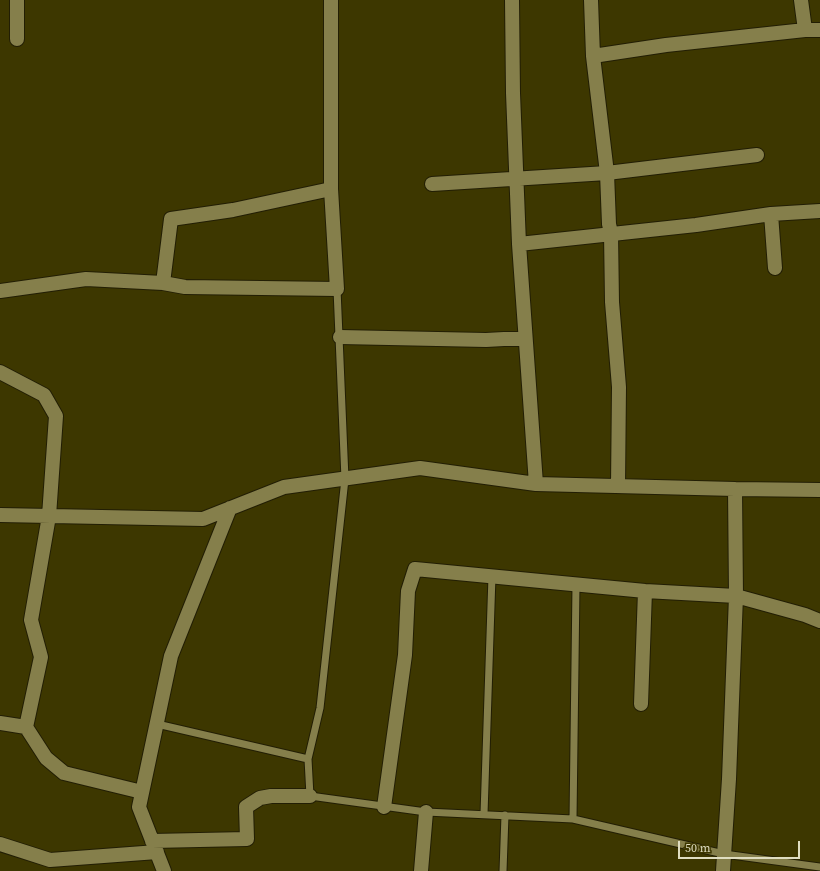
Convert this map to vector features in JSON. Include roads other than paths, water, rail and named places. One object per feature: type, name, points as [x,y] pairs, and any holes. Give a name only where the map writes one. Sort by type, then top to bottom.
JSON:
[{"type":"street","points":[[17,0],[17,39]]},
{"type":"street","points":[[0,291],[86,279],[162,283],[185,287],[337,289],[331,189],[331,0]]},
{"type":"street","points":[[512,0],[513,93],[519,244],[536,484]]},
{"type":"street","points":[[591,0],[593,56],[608,173],[612,302],[619,387],[618,486]]},
{"type":"street","points":[[801,0],[805,30]]},
{"type":"street","points":[[593,56],[666,45],[805,30],[820,30]]},
{"type":"street","points":[[432,184],[608,173],[757,155]]},
{"type":"street","points":[[162,283],[172,218],[233,210],[331,189]]},
{"type":"street","points":[[519,244],[696,225],[771,214],[820,211]]},
{"type":"street","points":[[771,214],[775,268]]},
{"type":"street","points":[[340,337],[486,340],[504,338],[525,339]]},
{"type":"street","points":[[0,372],[44,394],[56,416],[49,516],[31,620],[41,657],[26,727],[46,758],[64,773],[142,792]]},
{"type":"street","points":[[0,516],[202,519],[284,487],[420,468],[536,484],[820,490]]},
{"type":"street","points":[[723,871],[729,779],[736,596],[735,489]]},
{"type":"street","points":[[164,871],[139,807],[171,656],[230,508]]},
{"type":"street","points":[[384,807],[405,655],[408,591],[415,569],[645,591],[736,596],[805,615],[820,621]]},
{"type":"street","points":[[641,704],[645,591]]},
{"type":"street","points":[[0,723],[26,727]]},
{"type":"street","points":[[0,844],[50,860],[154,846],[247,839],[246,807],[260,798],[271,796],[310,796]]},
{"type":"street","points":[[421,871],[426,812]]},
{"type":"lane","points":[[337,289],[345,479],[320,708],[308,759],[310,796],[426,812],[573,819],[724,854],[820,867]]},
{"type":"lane","points":[[484,814],[492,576]]},
{"type":"lane","points":[[573,819],[576,584]]},
{"type":"lane","points":[[157,724],[308,759]]},
{"type":"lane","points":[[503,871],[505,815]]}]
